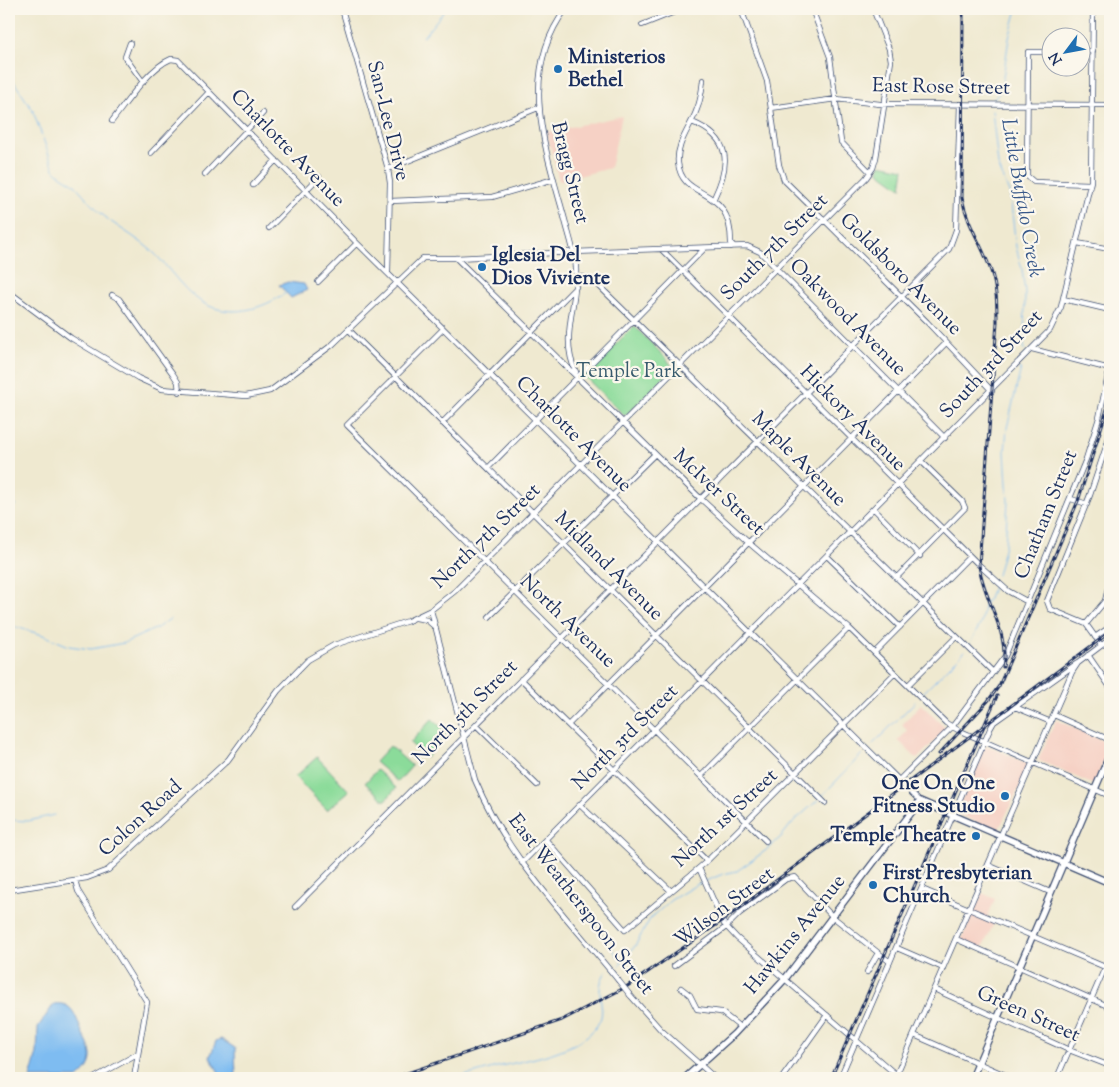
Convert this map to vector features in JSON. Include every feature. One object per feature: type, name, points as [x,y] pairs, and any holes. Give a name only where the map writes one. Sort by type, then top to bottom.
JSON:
[{"type":"main road","points":[[972,1078],[1110,754]]},
{"type":"main road","name":"Charlotte Avenue","points":[[920,801],[1110,883]]},
{"type":"main road","name":"Hawkins Avenue","points":[[685,1078],[740,1027],[785,979],[920,801]]},
{"type":"street","name":"San-Lee Drive","points":[[342,9],[388,169],[390,201],[387,243],[388,272]]},
{"type":"street","points":[[559,9],[564,11]]},
{"type":"street","points":[[642,25],[682,9]]},
{"type":"street","name":"Goldsboro Avenue","points":[[741,9],[764,72],[782,175],[789,186],[902,296],[992,391]]},
{"type":"street","points":[[812,9],[830,57],[841,142],[870,172]]},
{"type":"street","name":"South 7th Street","points":[[581,466],[870,172],[876,158],[891,67],[890,54],[873,9]]},
{"type":"street","name":"South 3rd Street","points":[[750,634],[992,391],[1053,325],[1077,243],[1090,184],[1093,9]]},
{"type":"street","name":"Bragg Street","points":[[564,11],[544,54],[539,82],[538,108],[541,131],[574,252],[576,287],[568,350],[578,376]]},
{"type":"street","points":[[112,122],[143,82],[125,57],[130,43]]},
{"type":"street","points":[[1042,52],[1028,52],[1028,180],[1090,184]]},
{"type":"street","name":"Charlotte Avenue","points":[[143,82],[167,60],[174,58],[183,64],[356,243],[388,272],[488,374],[920,801]]},
{"type":"street","points":[[703,80],[700,100],[680,147],[680,169],[685,180],[694,189],[714,198],[728,217],[731,247]]},
{"type":"street","points":[[151,153],[209,92]]},
{"type":"street","name":"East Rose Street","points":[[771,108],[836,99],[885,104],[1110,106]]},
{"type":"street","name":"North 5th Street","points":[[295,906],[610,591],[952,244],[956,230],[960,171],[960,104]]},
{"type":"street","points":[[388,169],[538,108]]},
{"type":"street","points":[[205,174],[263,112]]},
{"type":"street","points":[[692,122],[710,131],[724,150],[724,173],[714,198]]},
{"type":"street","points":[[253,185],[276,160]]},
{"type":"street","points":[[269,228],[319,177]]},
{"type":"street","points":[[390,201],[492,197],[554,179]]},
{"type":"street","points":[[318,282],[356,243]]},
{"type":"street","points":[[1077,243],[1110,249]]},
{"type":"street","name":"Oakwood Avenue","points":[[9,292],[71,338],[130,374],[162,389],[180,392],[257,395],[270,391],[349,330],[396,282],[424,258],[746,246],[756,249],[776,268],[945,438]]},
{"type":"street","points":[[488,468],[704,248]]},
{"type":"street","name":"Hickory Avenue","points":[[661,249],[1002,587],[1028,602]]},
{"type":"street","name":"McIver Street","points":[[456,258],[701,499],[749,543],[849,628],[936,714],[952,727],[971,736],[1110,796]]},
{"type":"street","name":"Maple Avenue","points":[[576,278],[582,277],[593,280],[922,605],[994,671]]},
{"type":"street","points":[[442,423],[488,374],[576,287]]},
{"type":"street","points":[[112,294],[119,298],[173,374],[178,382],[180,392]]},
{"type":"street","points":[[1062,299],[1110,310]]},
{"type":"street","points":[[395,377],[443,329]]},
{"type":"street","name":"Midland Avenue","points":[[349,330],[825,803]]},
{"type":"street","points":[[568,725],[946,343]]},
{"type":"street","points":[[1032,349],[1110,368]]},
{"type":"street","name":"Chatham Street","points":[[898,781],[952,727],[1005,656],[1071,499],[1099,418],[1110,368]]},
{"type":"street","name":"North Avenue","points":[[395,377],[347,425],[766,841]]},
{"type":"street","points":[[1101,645],[1086,624],[1050,609],[1047,606],[1047,601],[1087,504],[1110,435]]},
{"type":"street","points":[[489,617],[655,454]]},
{"type":"street","points":[[896,578],[963,512],[965,506],[921,461]]},
{"type":"street","name":"North 7th Street","points":[[262,715],[291,676],[316,654],[334,645],[389,629],[414,618],[431,610],[455,592],[581,466]]},
{"type":"street","points":[[1071,499],[1087,504]]},
{"type":"street","points":[[874,509],[920,556]]},
{"type":"street","points":[[827,556],[900,627]]},
{"type":"street","points":[[875,652],[970,556]]},
{"type":"street","points":[[1086,624],[1105,602],[1110,580]]},
{"type":"street","name":"East Weatherspoon Street","points":[[431,610],[475,780],[500,832],[522,863],[630,995],[661,1030],[715,1078]]},
{"type":"street","points":[[414,618],[427,620],[435,627]]},
{"type":"street","points":[[1096,638],[1110,627]]},
{"type":"street","points":[[701,776],[849,628]]},
{"type":"street","name":"North 3rd Street","points":[[522,863],[750,634]]},
{"type":"street","points":[[908,686],[956,637]]},
{"type":"street","points":[[840,1078],[897,948],[983,741],[994,722],[1110,639]]},
{"type":"street","points":[[1088,655],[1110,687]]},
{"type":"street","points":[[699,868],[726,927],[897,1077],[943,968],[1078,663]]},
{"type":"street","name":"North 1st Street","points":[[546,840],[625,930],[670,890],[707,861],[748,822],[895,673]]},
{"type":"street","points":[[521,679],[707,861]]},
{"type":"street","points":[[1016,707],[1051,722]]},
{"type":"street","name":"Colon Road","points":[[9,890],[98,875],[117,863],[228,760],[262,715]]},
{"type":"street","points":[[1054,715],[1110,740]]},
{"type":"street","points":[[476,725],[537,784]]},
{"type":"street","points":[[580,805],[670,890]]},
{"type":"street","points":[[988,866],[1050,892]]},
{"type":"street","name":"Wilson Street","points":[[674,966],[786,879],[795,877],[833,917]]},
{"type":"street","points":[[75,880],[78,891],[147,1002],[134,1078]]},
{"type":"street","points":[[922,889],[1105,967]]},
{"type":"street","points":[[833,917],[890,962]]},
{"type":"street","points":[[956,939],[1110,1006]]},
{"type":"street","points":[[897,948],[943,968]]},
{"type":"street","points":[[866,972],[878,953]]},
{"type":"street","points":[[1057,1078],[1110,956]]},
{"type":"street","points":[[681,988],[690,995],[697,1009],[721,1012],[740,1027]]},
{"type":"street","name":"Green Street","points":[[934,990],[1069,1050],[1110,1066]]},
{"type":"street","points":[[782,1078],[827,1015]]},
{"type":"street","points":[[914,1035],[1012,1078]]},
{"type":"street","points":[[94,1078],[137,1054]]},
{"type":"shaded area","points":[[622,116],[610,168],[559,181],[547,132]]},
{"type":"shaded area","points":[[921,704],[946,729],[917,759],[898,740],[908,731],[902,725]]},
{"type":"shaded area","points":[[1056,720],[1110,744],[1094,785],[1038,760]]},
{"type":"shaded area","points":[[988,746],[1026,763],[1028,769],[998,831],[956,813],[984,747]]},
{"type":"shaded area","points":[[982,893],[995,899],[986,920],[994,923],[982,949],[961,940]]},
{"type":"green space","points":[[880,164],[904,169],[901,188],[879,172]]},
{"type":"green space","name":"Temple Park","points":[[634,326],[667,359],[673,368],[625,416],[584,376]]},
{"type":"green space","points":[[432,719],[448,733],[426,758],[410,743]]},
{"type":"green space","points":[[390,746],[412,766],[398,782],[375,762]]},
{"type":"green space","points":[[317,757],[349,791],[327,810],[295,777]]},
{"type":"green space","points":[[377,770],[396,788],[385,801],[365,783]]},
{"type":"water","points":[[288,282],[304,284],[307,290],[291,298],[279,285]]},
{"type":"water","points":[[54,1004],[66,1005],[73,1012],[90,1048],[90,1062],[86,1070],[78,1078],[30,1078],[37,1053],[38,1027]]},
{"type":"water","points":[[221,1039],[235,1048],[236,1078],[222,1078],[210,1057],[216,1041]]},
{"type":"waterway","points":[[423,37],[446,9]]},
{"type":"waterway","name":"Little Buffalo Creek","points":[[992,101],[1001,91],[1009,38],[1017,9]]},
{"type":"waterway","points":[[9,74],[33,111],[54,169],[75,185],[105,217],[153,252],[198,300],[218,309],[236,311],[254,308],[286,293]]},
{"type":"waterway","name":"Little Buffalo Creek","points":[[992,110],[998,165],[1010,195],[1016,247],[1022,269],[1025,292],[1024,350]]},
{"type":"waterway","name":"Little Buffalo Creek","points":[[997,575],[1005,545],[1008,501],[1005,452],[1007,428],[1021,368]]},
{"type":"waterway","points":[[9,505],[16,505]]},
{"type":"waterway","name":"Little Buffalo Creek","points":[[969,645],[981,623],[985,602],[989,599],[994,583]]},
{"type":"waterway","points":[[9,625],[43,635],[69,646],[91,649],[124,643],[157,628],[170,619]]},
{"type":"waterway","name":"Little Buffalo Creek","points":[[923,693],[965,651]]},
{"type":"waterway","name":"Little Buffalo Creek","points":[[872,745],[915,702]]},
{"type":"waterway","name":"Little Buffalo Creek","points":[[822,796],[862,754]]},
{"type":"waterway","name":"Little Buffalo Creek","points":[[620,965],[635,946],[650,919],[671,900],[696,885],[723,874],[737,871],[781,837],[792,823],[818,800]]},
{"type":"waterway","points":[[9,820],[28,821],[54,815]]},
{"type":"waterway","points":[[586,913],[622,962]]},
{"type":"waterway","name":"Little Buffalo Creek","points":[[453,1078],[536,1058],[582,1040],[593,1031],[600,1020],[602,1009],[600,985],[606,972]]},
{"type":"railway","points":[[963,9],[962,198],[971,226],[993,277],[997,309],[979,565],[981,578],[1000,628],[1003,641],[1003,667]]},
{"type":"railway","points":[[939,754],[988,701],[999,686],[1078,501],[1110,400]]},
{"type":"railway","points":[[393,1078],[562,1020],[626,987],[722,921],[1110,632]]},
{"type":"railway","points":[[831,1078],[997,696]]},
{"type":"place","name":"Ministerios Bethel","points":[[558,69]]},
{"type":"place","name":"Iglesia Del Dios Viviente","points":[[482,267]]},
{"type":"place","name":"One On One Fitness Studio","points":[[1005,796]]},
{"type":"place","name":"Temple Theatre","points":[[976,836]]},
{"type":"place","name":"First Presbyterian Church","points":[[873,885]]}]
